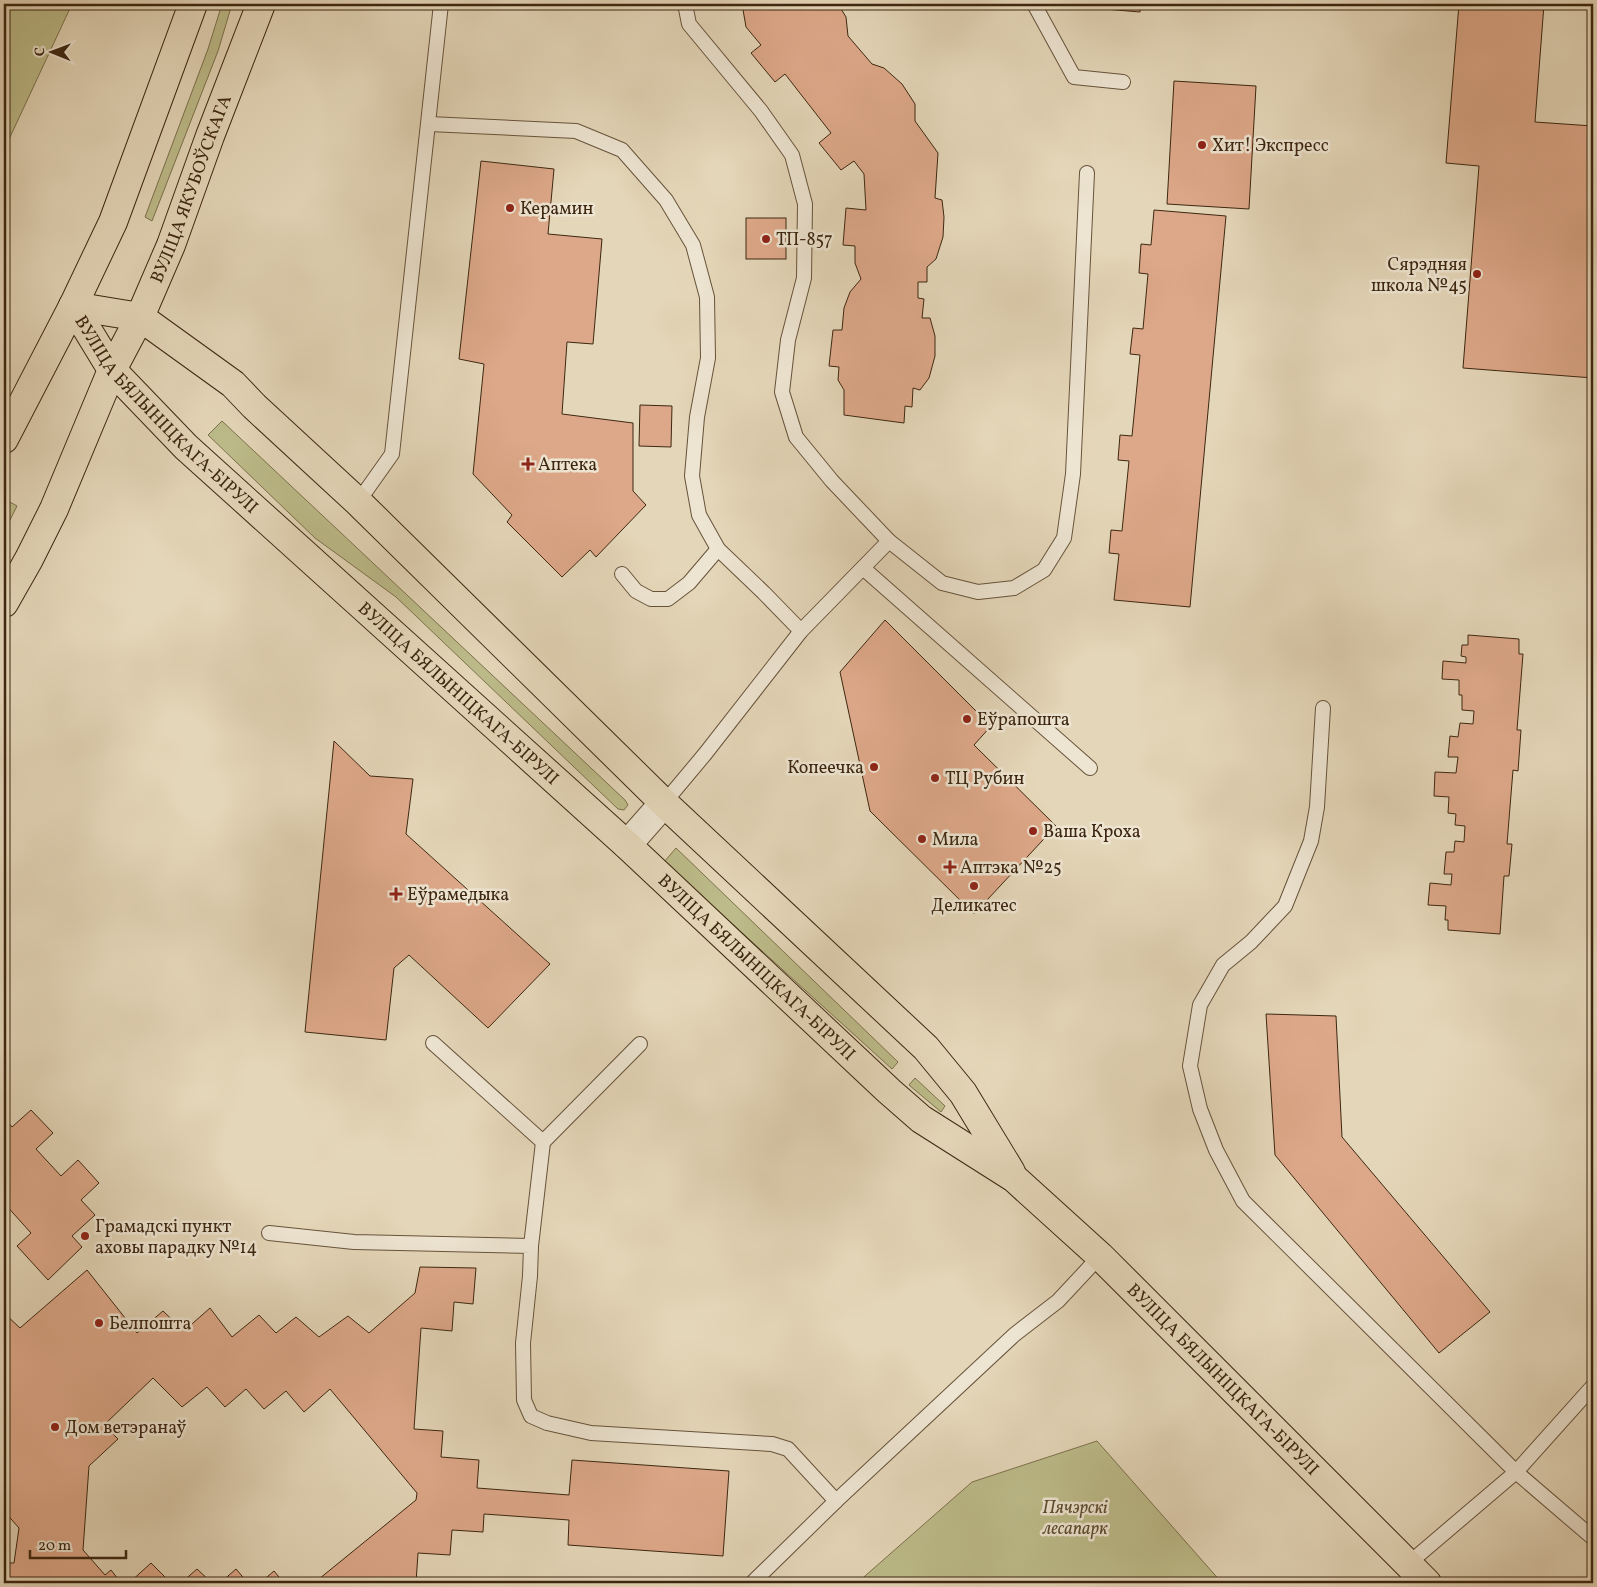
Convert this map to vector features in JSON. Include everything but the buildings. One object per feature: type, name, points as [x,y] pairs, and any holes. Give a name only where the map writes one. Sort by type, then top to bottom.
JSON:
[{"type":"main road","points":[[4,439],[73,306],[113,222],[193,4]]},
{"type":"main road","name":"ВУЛІЦА ЯКУБОЎСКАГА","points":[[4,603],[54,509],[112,370],[140,317],[171,245],[210,136],[261,4]]},
{"type":"main road","name":"ВУЛІЦА БЯЛЫНІЦКАГА-БІРУЛІ","points":[[73,306],[140,317],[233,384],[254,406],[358,502],[664,804],[926,1048],[963,1093],[1014,1178]]},
{"type":"main road","name":"ВУЛІЦА БЯЛЫНІЦКАГА-БІРУЛІ","points":[[73,306],[112,370],[186,447],[627,844],[889,1091],[922,1119],[1014,1178],[1100,1256],[1427,1583]]},
{"type":"street","points":[[627,844],[664,804]]},
{"type":"lane","points":[[358,502],[392,454],[441,4]]},
{"type":"lane","points":[[685,4],[689,24],[761,111],[792,155],[805,204],[804,278],[788,340],[782,392],[796,437],[832,481],[889,541],[942,583],[978,592],[1014,588],[1044,570],[1064,538],[1073,474],[1087,173]]},
{"type":"lane","points":[[1034,4],[1074,77],[1124,82]]},
{"type":"lane","points":[[429,124],[576,131],[622,150],[666,200],[694,245],[707,297],[708,358],[697,417],[692,476],[699,515],[718,549],[764,592],[801,631]]},
{"type":"lane","points":[[664,804],[801,631],[889,541]]},
{"type":"lane","points":[[622,574],[636,591],[652,599],[668,599],[689,583],[718,549]]},
{"type":"lane","points":[[863,568],[1090,768]]},
{"type":"lane","points":[[1323,708],[1317,807],[1311,841],[1285,906],[1251,942],[1223,965],[1200,1005],[1190,1066],[1200,1108],[1216,1150],[1243,1202],[1516,1472],[1593,1538]]},
{"type":"lane","points":[[433,1043],[542,1142]]},
{"type":"lane","points":[[640,1044],[542,1142],[530,1246],[530,1276],[523,1343],[524,1400],[531,1416],[547,1423],[591,1433],[772,1444],[788,1450],[836,1501]]},
{"type":"lane","points":[[269,1233],[354,1242],[530,1246]]},
{"type":"lane","points":[[752,1583],[836,1501],[1014,1335],[1058,1301],[1100,1256]]},
{"type":"lane","points":[[1408,1564],[1516,1472],[1593,1386]]},
{"type":"green space","points":[[4,4],[72,4],[4,150]]},
{"type":"green space","points":[[222,4],[232,4],[218,51],[152,221],[145,217],[208,49]]},
{"type":"green space","points":[[222,421],[625,800],[628,805],[624,810],[618,809],[396,597],[315,538],[208,435]]},
{"type":"green space","points":[[8,501],[17,506],[4,532],[4,510]]},
{"type":"green space","points":[[676,848],[898,1062],[892,1069],[664,862]]},
{"type":"green space","points":[[915,1078],[945,1106],[941,1112],[909,1085]]},
{"type":"green space","name":"Пячэрскі лесапарк","points":[[1097,1441],[1222,1583],[857,1583],[972,1482]]},
{"type":"place","name":"Хит! Экспресс","points":[[1202,145]]},
{"type":"place","name":"Керамин","points":[[510,208]]},
{"type":"place","name":"ТП-857","points":[[766,239]]},
{"type":"place","name":"Сярэдняя школа №45","points":[[1477,274]]},
{"type":"place","name":"Аптека","points":[[528,464]]},
{"type":"place","name":"Еўрапошта","points":[[967,719]]},
{"type":"place","name":"Копеечка","points":[[874,767]]},
{"type":"place","name":"ТЦ Рубин","points":[[935,778]]},
{"type":"place","name":"Ваша Кроха","points":[[1033,831]]},
{"type":"place","name":"Мила","points":[[922,839]]},
{"type":"place","name":"Аптэка №25","points":[[950,867]]},
{"type":"place","name":"Деликатес","points":[[974,886]]},
{"type":"place","name":"Еўрамедыка","points":[[396,894]]},
{"type":"place","name":"Грамадскі пункт аховы парадку №14","points":[[85,1236]]},
{"type":"place","name":"Белпошта","points":[[99,1323]]},
{"type":"place","name":"Дом ветэранаў","points":[[55,1427]]}]
